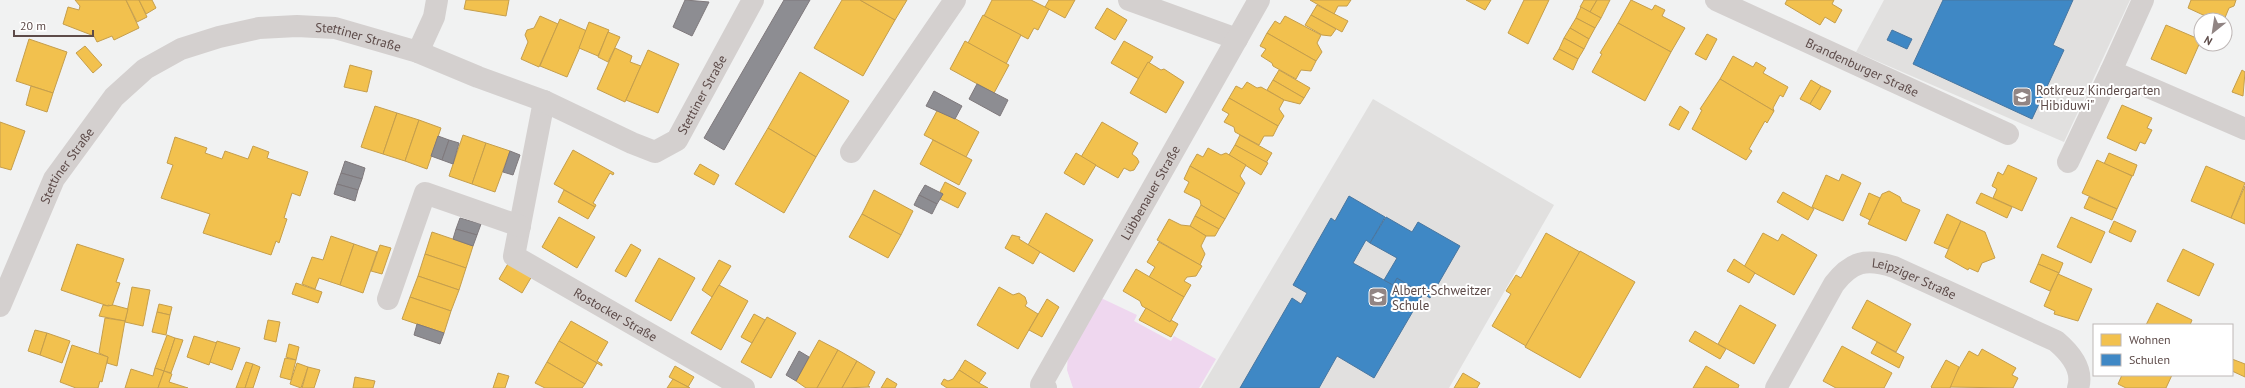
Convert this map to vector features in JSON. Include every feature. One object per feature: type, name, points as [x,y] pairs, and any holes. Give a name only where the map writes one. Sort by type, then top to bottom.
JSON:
[{"type":"street","points":[[418,52],[434,17],[437,0]]},
{"type":"street","name":"Stettiner Straße","points":[[0,306],[54,179],[114,97],[145,69],[181,49],[220,37],[259,28],[297,26],[335,28],[418,52],[478,77],[544,101],[632,143],[655,152],[677,140],[753,0]]},
{"type":"street","points":[[851,152],[954,0]]},
{"type":"street","points":[[1129,0],[1237,39]]},
{"type":"street","name":"Lübbenauer Straße","points":[[1043,387],[1259,0]]},
{"type":"street","name":"Brandenburger Straße","points":[[1716,0],[1744,6],[2008,134]]},
{"type":"street","points":[[2068,162],[2143,0]]},
{"type":"street","points":[[2111,71],[2245,128]]},
{"type":"street","name":"Rostocker Straße","points":[[544,101],[514,256],[744,388]]},
{"type":"street","points":[[388,299],[425,193],[520,226]]},
{"type":"street","name":"Leipziger Straße","points":[[1776,388],[1840,275],[1858,263],[1877,262],[1902,270],[2056,341],[2069,352],[2077,367],[2078,388]]},
{"type":"shaded area","name":"Rotkreuz Kindergarten \"Hibiduwi\"","points":[[1884,0],[2130,0],[2064,142],[1856,52]]},
{"type":"shaded area","name":"Albert-Schweitzer Schule","points":[[1373,99],[1554,205],[1449,388],[1201,388]]},
{"type":"shaded area","points":[[1101,298],[1137,315],[1134,321],[1171,341],[1174,336],[1216,359],[1199,388],[1073,388],[1067,370],[1068,353]]},
{"type":"building: Wohnen","points":[[75,0],[126,0],[139,28],[114,40],[112,36],[97,42],[94,36],[63,24],[68,7],[79,10],[80,6]]},
{"type":"building: Wohnen","points":[[126,0],[139,0],[147,17],[137,22]]},
{"type":"building: Wohnen","points":[[139,0],[152,0],[156,8],[146,14]]},
{"type":"building: Wohnen","points":[[466,0],[509,0],[506,16],[464,9]]},
{"type":"building: Wohnen","points":[[842,0],[860,0],[895,20],[863,76],[814,48]]},
{"type":"building: Wohnen","points":[[860,0],[907,0],[895,20]]},
{"type":"building: Wohnen","points":[[992,0],[1031,0],[1049,9],[1038,30],[1034,28],[1028,39],[984,16]]},
{"type":"building: Wohnen","points":[[1049,0],[1075,0],[1065,18],[1045,7]]},
{"type":"building: Wohnen","points":[[1310,0],[1351,0],[1347,6],[1338,6],[1334,14]]},
{"type":"building: Wohnen","points":[[1466,0],[1491,0],[1485,10]]},
{"type":"building: Wohnen","points":[[1524,0],[1549,0],[1528,44],[1508,33]]},
{"type":"building: Wohnen","points":[[1584,0],[1597,0],[1590,12],[1580,7]]},
{"type":"building: Wohnen","points":[[1597,0],[1610,0],[1601,18],[1590,12]]},
{"type":"building: Wohnen","points":[[1631,0],[1652,10],[1655,5],[1665,10],[1662,16],[1685,28],[1671,52],[1618,23]]},
{"type":"building: Wohnen","points":[[1787,0],[1834,0],[1832,4],[1842,10],[1835,23],[1825,17],[1820,25],[1785,4]]},
{"type":"building: Wohnen","points":[[2191,0],[2236,0],[2234,6],[2229,8],[2227,12],[2197,12],[2188,8]]},
{"type":"building: Wohnen","points":[[1317,5],[1348,21],[1342,32],[1311,15]]},
{"type":"building: Wohnen","points":[[1581,7],[1601,18],[1595,28],[1576,18]]},
{"type":"building: Wohnen","points":[[1107,8],[1127,20],[1115,40],[1095,28]]},
{"type":"building: Wohnen","points":[[983,15],[1021,35],[1006,64],[968,43]]},
{"type":"building: Wohnen","points":[[1311,15],[1336,29],[1331,36],[1322,35],[1305,25]]},
{"type":"building: Wohnen","points":[[540,16],[558,24],[539,67],[521,59],[528,42],[525,35],[527,30],[534,28]]},
{"type":"building: Wohnen","points":[[1285,16],[1321,35],[1317,43],[1322,52],[1316,61],[1267,33],[1275,21],[1280,24]]},
{"type":"building: Wohnen","points":[[1576,18],[1595,28],[1589,39],[1570,28]]},
{"type":"building: Wohnen","points":[[560,19],[587,31],[567,77],[540,66]]},
{"type":"building: Wohnen","points":[[589,22],[609,30],[598,56],[579,48]]},
{"type":"building: Wohnen","points":[[1618,23],[1671,52],[1645,101],[1592,72],[1602,54],[1600,53]]},
{"type":"building: Wohnen","points":[[2166,25],[2193,37],[2193,52],[2196,52],[2186,74],[2151,59]]},
{"type":"building: Wohnen","points":[[1570,28],[1589,39],[1584,49],[1564,38]]},
{"type":"building: Wohnen","points":[[608,32],[620,37],[608,62],[598,57]]},
{"type":"building: Wohnen","points":[[1267,33],[1316,61],[1311,71],[1301,70],[1296,79],[1273,66],[1272,63],[1261,56],[1266,49],[1260,46]]},
{"type":"building: Wohnen","points":[[1707,34],[1717,39],[1706,60],[1695,54]]},
{"type":"building: Wohnen","points":[[1564,38],[1584,49],[1578,59],[1559,49]]},
{"type":"building: Wohnen","points":[[29,39],[67,52],[53,93],[16,81]]},
{"type":"building: Wohnen","points":[[965,41],[1009,65],[994,93],[950,69]]},
{"type":"building: Wohnen","points":[[1124,41],[1153,57],[1139,79],[1111,63]]},
{"type":"building: Wohnen","points":[[85,46],[102,65],[93,73],[76,53]]},
{"type":"building: Wohnen","points":[[615,48],[632,56],[630,62],[641,66],[625,102],[597,89]]},
{"type":"building: Wohnen","points":[[1559,49],[1578,59],[1573,70],[1553,59]]},
{"type":"building: Wohnen","points":[[648,50],[679,64],[658,113],[626,100]]},
{"type":"building: Wohnen","points":[[1733,56],[1753,67],[1756,62],[1766,68],[1763,73],[1788,87],[1783,97],[1780,95],[1773,108],[1774,111],[1720,79]]},
{"type":"building: Wohnen","points":[[1148,62],[1161,70],[1164,69],[1184,82],[1166,113],[1130,93]]},
{"type":"building: Wohnen","points":[[350,65],[372,71],[367,92],[344,87]]},
{"type":"building: Wohnen","points":[[1279,70],[1310,88],[1304,98],[1273,80]]},
{"type":"building: Wohnen","points":[[2242,70],[2245,72],[2243,96],[2232,92]]},
{"type":"building: Wohnen","points":[[800,72],[849,101],[816,157],[768,128]]},
{"type":"building: Wohnen","points":[[1720,79],[1774,111],[1767,123],[1765,121],[1749,149],[1752,151],[1746,160],[1692,129],[1702,110],[1700,109]]},
{"type":"building: Wohnen","points":[[1273,80],[1304,98],[1300,104],[1284,100],[1267,90]]},
{"type":"building: Wohnen","points":[[1811,80],[1821,86],[1810,104],[1800,99]]},
{"type":"building: Wohnen","points":[[1247,82],[1257,88],[1261,87],[1284,100],[1279,109],[1284,116],[1278,126],[1229,98],[1236,86],[1242,89]]},
{"type":"building: Wohnen","points":[[31,86],[53,93],[47,112],[26,105]]},
{"type":"building: Wohnen","points":[[1821,86],[1831,91],[1820,110],[1810,104]]},
{"type":"building: Wohnen","points":[[1229,98],[1278,126],[1273,136],[1264,136],[1259,145],[1235,132],[1234,127],[1224,122],[1229,114],[1222,110]]},
{"type":"building: Wohnen","points":[[2122,105],[2152,118],[2147,128],[2152,130],[2145,144],[2140,142],[2136,151],[2107,138]]},
{"type":"building: Wohnen","points":[[375,106],[397,113],[383,154],[361,147]]},
{"type":"building: Wohnen","points":[[1680,106],[1689,112],[1679,130],[1669,125]]},
{"type":"building: Wohnen","points":[[938,109],[979,132],[966,157],[924,135]]},
{"type":"building: Wohnen","points":[[397,113],[419,120],[405,161],[383,154]]},
{"type":"building: Wohnen","points":[[419,120],[441,128],[427,169],[405,161]]},
{"type":"building: Wohnen","points":[[0,122],[25,131],[11,170],[0,167]]},
{"type":"building: Wohnen","points":[[1102,122],[1138,143],[1132,154],[1139,162],[1134,170],[1130,171],[1124,168],[1118,178],[1081,157]]},
{"type":"building: Wohnen","points":[[768,128],[816,157],[784,213],[735,184]]},
{"type":"building: Wohnen","points":[[463,135],[486,143],[472,184],[449,176]]},
{"type":"building: Wohnen","points":[[1240,135],[1272,153],[1266,163],[1235,145]]},
{"type":"building: Wohnen","points":[[175,137],[207,148],[205,153],[222,159],[225,151],[248,159],[253,146],[269,152],[267,158],[308,172],[300,196],[292,193],[284,218],[287,219],[279,243],[276,241],[271,255],[203,233],[210,214],[161,198],[173,165],[167,163]]},
{"type":"building: Wohnen","points":[[933,140],[972,160],[959,185],[920,164]]},
{"type":"building: Wohnen","points":[[486,143],[510,151],[495,192],[472,184]]},
{"type":"building: Wohnen","points":[[1235,145],[1268,163],[1261,175],[1229,155]]},
{"type":"building: Wohnen","points":[[1208,148],[1221,155],[1226,153],[1246,165],[1240,176],[1245,183],[1239,194],[1190,166],[1197,154],[1203,157]]},
{"type":"building: Wohnen","points":[[573,150],[614,173],[613,175],[610,173],[593,203],[596,205],[595,207],[554,184]]},
{"type":"building: Wohnen","points":[[1076,153],[1096,165],[1084,185],[1064,173]]},
{"type":"building: Wohnen","points":[[2109,153],[2137,165],[2133,176],[2104,164]]},
{"type":"building: Wohnen","points":[[2097,160],[2132,176],[2117,209],[2082,193]]},
{"type":"building: Wohnen","points":[[700,164],[719,175],[714,185],[694,174]]},
{"type":"building: Wohnen","points":[[2008,165],[2037,178],[2022,211],[1993,198],[1997,189],[1992,186],[1998,172],[2003,175]]},
{"type":"building: Wohnen","points":[[1190,166],[1239,194],[1225,219],[1201,205],[1200,200],[1184,192],[1189,182],[1184,179]]},
{"type":"building: Wohnen","points":[[2206,166],[2245,183],[2231,218],[2191,201]]},
{"type":"building: Wohnen","points":[[1842,174],[1861,183],[1843,221],[1812,207],[1826,175],[1839,181]]},
{"type":"building: Wohnen","points":[[945,182],[966,193],[958,208],[940,199],[943,194],[940,192]]},
{"type":"building: Wohnen","points":[[2245,186],[2245,224],[2231,218]]},
{"type":"building: Wohnen","points":[[564,190],[595,207],[588,219],[558,202]]},
{"type":"building: Wohnen","points":[[874,190],[913,211],[901,235],[862,214]]},
{"type":"building: Wohnen","points":[[1889,191],[1900,197],[1902,202],[1920,210],[1906,241],[1868,224],[1882,194]]},
{"type":"building: Wohnen","points":[[1783,192],[1814,209],[1808,220],[1777,202]]},
{"type":"building: Wohnen","points":[[1869,193],[1880,198],[1870,220],[1860,215]]},
{"type":"building: Wohnen","points":[[1981,193],[2012,207],[2007,218],[1976,203]]},
{"type":"building: Wohnen","points":[[2089,197],[2117,209],[2112,220],[2084,208]]},
{"type":"building: Wohnen","points":[[1201,205],[1225,219],[1219,229],[1195,216]]},
{"type":"building: Wohnen","points":[[1046,213],[1093,240],[1074,272],[1028,245]]},
{"type":"building: Wohnen","points":[[862,214],[901,235],[888,258],[849,237]]},
{"type":"building: Wohnen","points":[[1947,214],[1961,221],[1948,249],[1934,243]]},
{"type":"building: Wohnen","points":[[1195,216],[1219,229],[1215,236],[1206,236],[1190,226]]},
{"type":"building: Wohnen","points":[[559,217],[595,237],[577,268],[542,247]]},
{"type":"building: Wohnen","points":[[2071,217],[2105,232],[2091,263],[2057,247]]},
{"type":"building: Wohnen","points":[[1169,219],[1181,225],[1190,226],[1206,236],[1201,246],[1205,254],[1200,265],[1157,240]]},
{"type":"building: Wohnen","points":[[1961,221],[1985,232],[1995,258],[1982,263],[1978,272],[1969,268],[1968,270],[1945,257]]},
{"type":"building: Wohnen","points":[[2114,221],[2136,231],[2131,242],[2109,232]]},
{"type":"building: Wohnen","points":[[432,232],[473,246],[466,268],[425,254]]},
{"type":"building: Wohnen","points":[[1546,233],[1580,252],[1526,346],[1492,326],[1511,294],[1506,291],[1516,275],[1521,278]]},
{"type":"building: Wohnen","points":[[1763,233],[1778,241],[1782,234],[1817,255],[1794,295],[1744,267]]},
{"type":"building: Wohnen","points":[[1012,235],[1020,237],[1019,239],[1040,252],[1033,264],[1005,248]]},
{"type":"building: Wohnen","points":[[331,236],[354,244],[340,285],[319,278],[315,289],[302,284],[312,257],[323,260]]},
{"type":"building: Wohnen","points":[[1159,242],[1202,266],[1196,276],[1187,277],[1184,281],[1191,285],[1184,297],[1149,277],[1155,267],[1147,262]]},
{"type":"building: Wohnen","points":[[77,244],[124,259],[116,282],[120,283],[112,306],[61,290]]},
{"type":"building: Wohnen","points":[[354,244],[377,252],[363,293],[340,285]]},
{"type":"building: Wohnen","points":[[631,244],[641,250],[626,277],[615,271]]},
{"type":"building: Wohnen","points":[[380,245],[391,248],[382,274],[371,271]]},
{"type":"building: Wohnen","points":[[2183,249],[2214,264],[2199,296],[2167,281]]},
{"type":"building: Wohnen","points":[[1580,251],[1635,282],[1580,378],[1525,347]]},
{"type":"building: Wohnen","points":[[425,254],[466,268],[459,290],[418,276]]},
{"type":"building: Wohnen","points":[[2042,254],[2063,263],[2059,273],[2038,264]]},
{"type":"building: Wohnen","points":[[659,258],[695,278],[671,321],[635,301]]},
{"type":"building: Wohnen","points":[[1734,259],[1755,273],[1749,283],[1727,271]]},
{"type":"building: Wohnen","points":[[719,260],[731,266],[712,297],[702,290]]},
{"type":"building: Wohnen","points":[[509,262],[532,276],[522,293],[499,279]]},
{"type":"building: Wohnen","points":[[2038,264],[2059,273],[2050,291],[2030,282]]},
{"type":"building: Wohnen","points":[[1136,269],[1184,297],[1170,322],[1142,306],[1140,301],[1123,291]]},
{"type":"building: Wohnen","points":[[2058,274],[2092,289],[2078,321],[2054,314],[2055,311],[2044,306]]},
{"type":"building: Wohnen","points":[[418,276],[459,290],[451,311],[410,297]]},
{"type":"building: Wohnen","points":[[296,283],[322,292],[318,303],[292,294]]},
{"type":"building: Wohnen","points":[[719,285],[748,301],[721,350],[691,333]]},
{"type":"building: Wohnen","points":[[132,287],[150,290],[143,326],[125,322]]},
{"type":"building: Wohnen","points":[[999,287],[1013,295],[1019,293],[1025,297],[1027,303],[1025,306],[1038,314],[1018,349],[977,325]]},
{"type":"building: Wohnen","points":[[410,297],[451,311],[444,333],[402,319]]},
{"type":"building: Wohnen","points":[[1047,299],[1059,307],[1042,337],[1029,330]]},
{"type":"building: Wohnen","points":[[1867,300],[1911,324],[1896,352],[1852,328]]},
{"type":"building: Wohnen","points":[[2157,303],[2192,320],[2190,324],[2146,324]]},
{"type":"building: Wohnen","points":[[159,304],[172,307],[170,315],[157,312]]},
{"type":"building: Wohnen","points":[[103,305],[113,305],[128,309],[125,321],[99,316]]},
{"type":"building: Wohnen","points":[[1740,305],[1776,325],[1754,364],[1718,344]]},
{"type":"building: Wohnen","points":[[1146,308],[1170,322],[1171,320],[1178,324],[1171,337],[1139,320]]},
{"type":"building: Wohnen","points":[[157,312],[170,315],[166,335],[152,332]]},
{"type":"building: Wohnen","points":[[754,314],[765,320],[752,343],[741,337]]},
{"type":"building: Wohnen","points":[[767,317],[796,333],[771,378],[741,362]]},
{"type":"building: Wohnen","points":[[105,318],[125,321],[117,366],[107,363],[108,357],[99,353]]},
{"type":"building: Wohnen","points":[[268,320],[280,322],[276,342],[264,339]]},
{"type":"building: Wohnen","points":[[571,321],[608,342],[597,361],[602,364],[602,366],[559,341]]},
{"type":"building: Wohnen","points":[[35,330],[47,333],[40,355],[28,351]]},
{"type":"building: Wohnen","points":[[1695,331],[1726,349],[1720,359],[1689,341]]},
{"type":"building: Wohnen","points":[[47,333],[70,341],[62,363],[40,355]]},
{"type":"building: Wohnen","points":[[167,335],[175,338],[164,371],[155,368]]},
{"type":"building: Wohnen","points":[[194,336],[217,343],[209,365],[187,357]]},
{"type":"building: Wohnen","points":[[175,338],[183,340],[171,373],[164,371]]},
{"type":"building: Wohnen","points":[[819,340],[838,350],[817,388],[806,388],[796,381]]},
{"type":"building: Wohnen","points":[[217,341],[240,348],[232,370],[210,362]]},
{"type":"building: Wohnen","points":[[559,341],[597,363],[585,384],[547,362]]},
{"type":"building: Wohnen","points":[[1877,342],[1904,357],[1899,368],[1871,353]]},
{"type":"building: Wohnen","points":[[289,344],[299,347],[296,360],[286,357]]},
{"type":"building: Wohnen","points":[[72,345],[108,357],[102,382],[100,381],[98,388],[76,388],[60,382]]},
{"type":"building: Wohnen","points":[[1842,346],[1892,373],[1884,388],[1836,388],[1823,381]]},
{"type":"building: Wohnen","points":[[1982,349],[2016,368],[2012,375],[2018,378],[2013,388],[1948,387],[1969,351],[1978,356]]},
{"type":"building: Wohnen","points":[[838,350],[857,361],[842,388],[817,388]]},
{"type":"building: Wohnen","points":[[285,358],[296,360],[291,380],[280,377]]},
{"type":"building: Wohnen","points":[[2233,359],[2245,364],[2245,377],[2233,371]]},
{"type":"building: Wohnen","points":[[965,360],[986,373],[979,383],[959,370]]},
{"type":"building: Wohnen","points":[[1946,360],[1959,367],[1950,388],[1932,388],[1931,387]]},
{"type":"building: Wohnen","points":[[857,361],[875,372],[868,386],[870,387],[842,388]]},
{"type":"building: Wohnen","points":[[246,362],[253,364],[245,388],[236,388]]},
{"type":"building: Wohnen","points":[[547,362],[585,384],[582,388],[545,388],[535,383]]},
{"type":"building: Wohnen","points":[[297,363],[308,367],[301,388],[290,384]]},
{"type":"building: Wohnen","points":[[253,364],[260,367],[253,388],[245,388]]},
{"type":"building: Wohnen","points":[[675,366],[694,377],[688,387],[669,377]]},
{"type":"building: Wohnen","points":[[1706,366],[1739,385],[1738,388],[1693,388]]},
{"type":"building: Wohnen","points":[[308,367],[320,370],[314,388],[302,388]]},
{"type":"building: Wohnen","points":[[155,368],[164,371],[158,388],[125,388],[131,369],[153,376]]},
{"type":"building: Wohnen","points":[[959,370],[988,388],[947,388],[941,384],[944,379],[948,381],[953,379]]},
{"type":"building: Wohnen","points":[[164,371],[172,374],[169,382],[188,388],[158,388]]},
{"type":"building: Wohnen","points":[[498,373],[509,376],[505,388],[493,388]]},
{"type":"building: Wohnen","points":[[1463,373],[1480,383],[1477,388],[1454,388]]},
{"type":"building: Wohnen","points":[[2122,376],[2172,376],[2166,388],[2126,388],[2118,384]]},
{"type":"building: Wohnen","points":[[355,377],[375,381],[373,388],[353,388]]},
{"type":"building: Wohnen","points":[[887,378],[897,384],[895,388],[881,388]]},
{"type":"building: Wohnen","points":[[673,379],[688,387],[690,388],[667,388]]},
{"type":"building: Schulen","points":[[1943,0],[2073,0],[2053,45],[2064,50],[2032,119],[1913,64]]},
{"type":"building: Schulen","points":[[1892,30],[1912,39],[1907,49],[1887,40]]},
{"type":"building: Schulen","points":[[1349,196],[1385,217],[1370,243],[1366,240],[1353,263],[1393,285],[1397,278],[1423,294],[1374,378],[1337,356],[1319,388],[1240,388],[1292,298],[1301,304],[1307,293],[1293,285],[1331,218],[1335,221]]},
{"type":"building: Schulen","points":[[1386,217],[1412,232],[1418,222],[1460,246],[1430,298],[1397,278],[1393,285],[1384,280],[1397,258],[1370,243]]},
{"type":"building: Industrie","points":[[685,0],[709,2],[692,36],[673,27]]},
{"type":"building: Industrie","points":[[784,0],[810,0],[724,150],[704,138]]},
{"type":"building: Industrie","points":[[977,84],[1008,100],[1000,116],[969,99]]},
{"type":"building: Industrie","points":[[934,91],[962,106],[955,119],[926,106]]},
{"type":"building: Industrie","points":[[438,136],[449,140],[442,160],[431,156]]},
{"type":"building: Industrie","points":[[449,140],[459,143],[453,164],[442,160]]},
{"type":"building: Industrie","points":[[510,151],[520,155],[513,175],[503,172]]},
{"type":"building: Industrie","points":[[345,161],[365,168],[362,179],[341,173]]},
{"type":"building: Industrie","points":[[341,173],[362,179],[358,190],[337,184]]},
{"type":"building: Industrie","points":[[337,184],[358,190],[355,201],[334,194]]},
{"type":"building: Industrie","points":[[925,185],[943,194],[937,204],[919,195]]},
{"type":"building: Industrie","points":[[919,195],[937,204],[932,214],[914,205]]},
{"type":"building: Industrie","points":[[460,218],[481,224],[477,235],[456,229]]},
{"type":"building: Industrie","points":[[456,229],[477,235],[473,246],[453,239]]},
{"type":"building: Industrie","points":[[417,324],[444,333],[440,344],[414,335]]},
{"type":"building: Industrie","points":[[799,351],[809,357],[796,381],[786,375]]},
{"type":"place","name":"Rotkreuz Kindergarten \"Hibiduwi\"","points":[[2022,97]]},
{"type":"place","name":"Albert-Schweitzer Schule","points":[[1378,297]]}]
